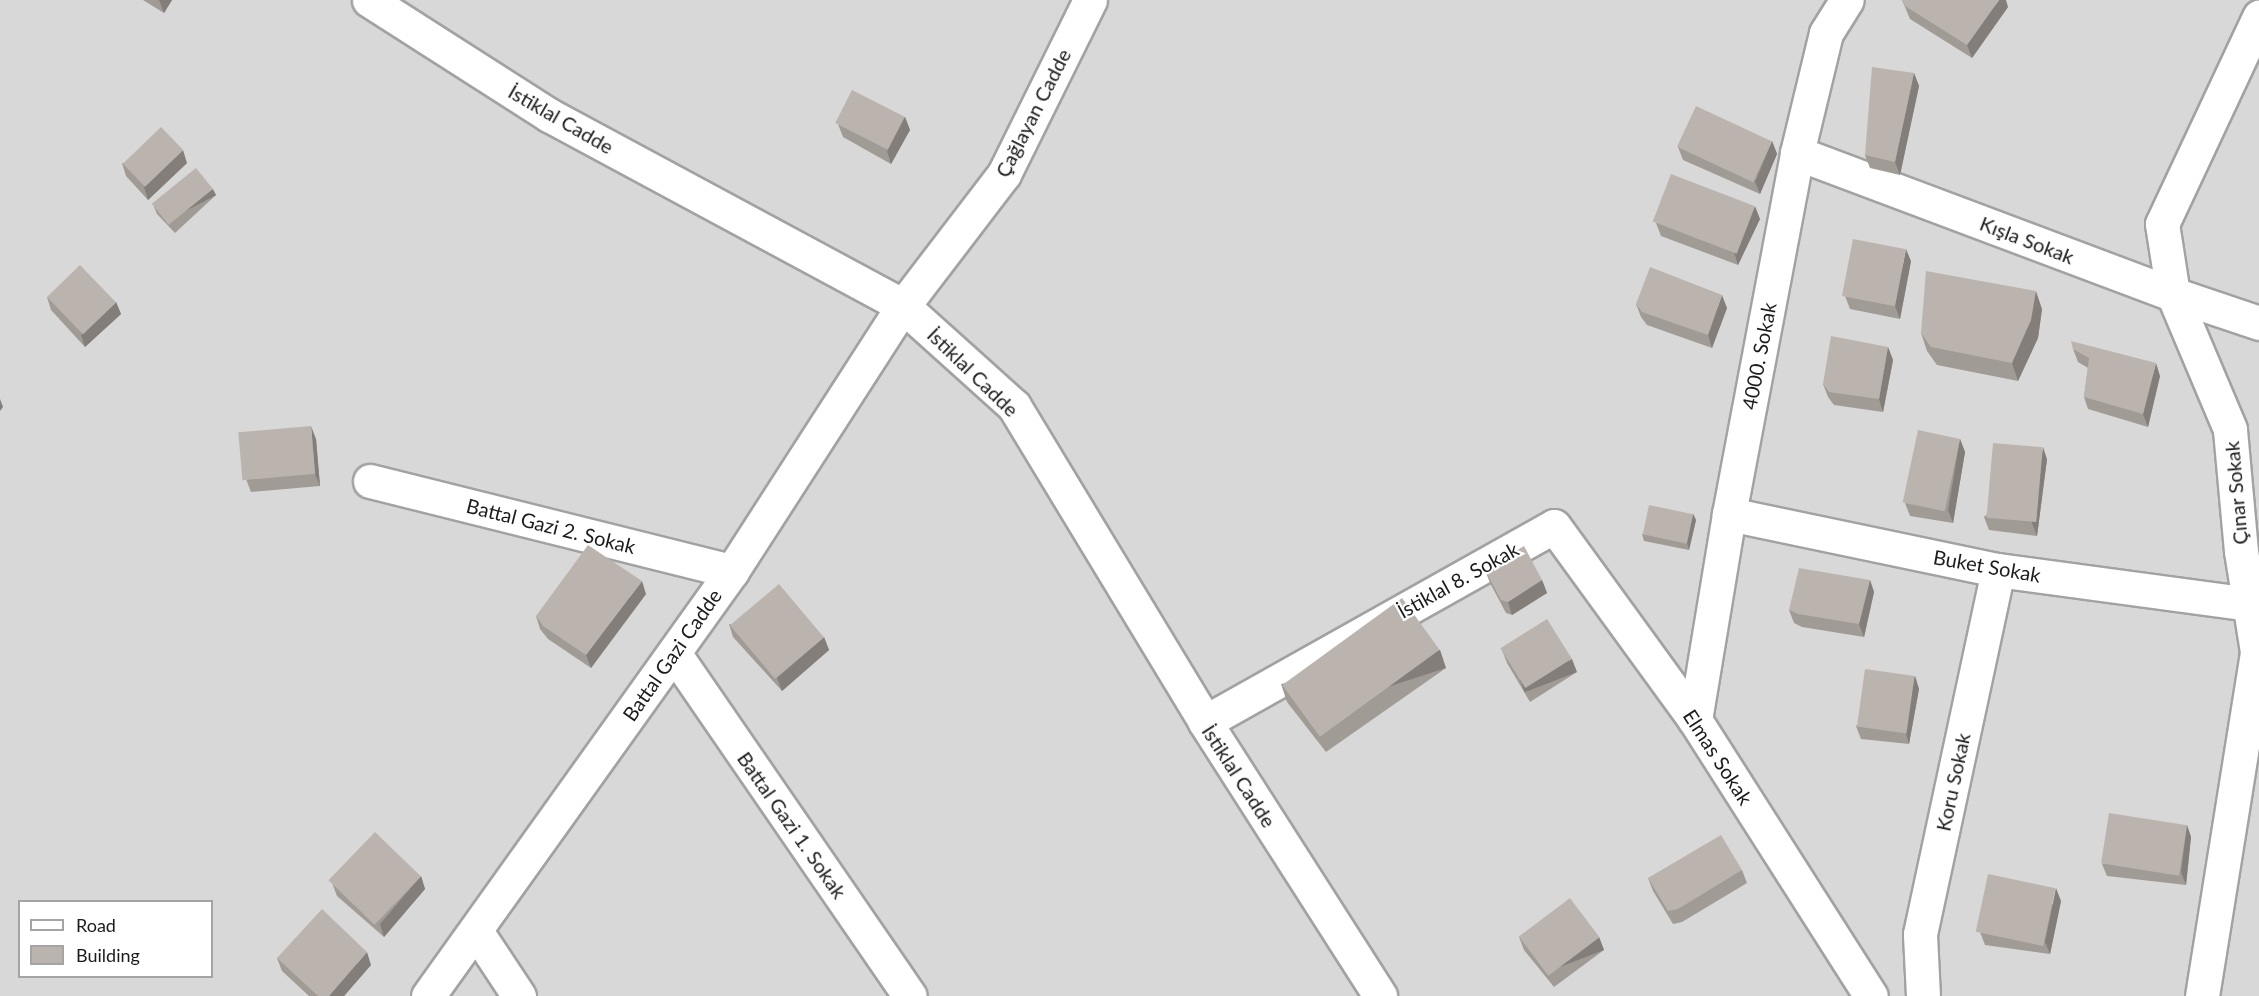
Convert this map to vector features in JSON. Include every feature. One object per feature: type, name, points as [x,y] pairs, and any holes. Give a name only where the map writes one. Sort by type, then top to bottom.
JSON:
[{"type":"street","name":"İstiklal Cadde","points":[[369,0],[549,115],[903,306],[1014,406],[1205,722],[1380,996]]},
{"type":"street","name":"Çağlayan Cadde","points":[[903,306],[1004,174],[1090,0]]},
{"type":"street","name":"4000. Sokak","points":[[1695,720],[1730,514],[1797,153],[1826,33],[1847,0]]},
{"type":"street","name":"Çınar Sokak","points":[[2202,996],[2257,652],[2248,604],[2235,500],[2230,429],[2173,294],[2162,224],[2259,18]]},
{"type":"street","name":"Kışla Sokak","points":[[1797,153],[2173,294],[2259,323]]},
{"type":"street","name":"Battal Gazi Cadde","points":[[428,996],[732,571],[903,306]]},
{"type":"street","name":"Battal Gazi 2. Sokak","points":[[370,481],[732,571]]},
{"type":"street","name":"Buket Sokak","points":[[1730,514],[1998,570],[2248,604]]},
{"type":"street","name":"İstiklal 8. Sokak","points":[[1205,722],[1554,526]]},
{"type":"street","name":"Elmas Sokak","points":[[1554,526],[1695,720],[1871,996]]},
{"type":"street","name":"Koru Sokak","points":[[1923,996],[1920,934],[1998,570]]},
{"type":"street","name":"Battal Gazi 1. Sokak","points":[[674,653],[910,996]]},
{"type":"street","points":[[476,931],[519,996]]},
{"type":"shaded area","points":[[0,0],[2259,0],[2259,996],[0,996]]},
{"type":"building","points":[[1902,0],[1999,0],[1967,45],[1905,6]]},
{"type":"building","points":[[1872,67],[1914,73],[1895,162],[1865,155]]},
{"type":"building","points":[[852,90],[905,117],[888,150],[835,123]]},
{"type":"building","points":[[1696,106],[1772,141],[1753,182],[1677,147]]},
{"type":"building","points":[[161,127],[183,150],[145,187],[123,164]]},
{"type":"building","points":[[196,168],[213,189],[169,225],[152,204]]},
{"type":"building","points":[[1671,174],[1755,206],[1737,254],[1653,222]]},
{"type":"building","points":[[1853,239],[1906,249],[1895,306],[1842,296]]},
{"type":"building","points":[[80,265],[116,302],[83,334],[47,297]]},
{"type":"building","points":[[1650,267],[1722,295],[1708,335],[1642,312],[1636,304]]},
{"type":"building","points":[[1926,271],[2036,291],[2031,320],[2012,363],[1931,347],[1921,333]]},
{"type":"building","points":[[1831,336],[1888,347],[1879,399],[1829,392],[1823,384]]},
{"type":"building","points":[[2071,341],[2156,363],[2143,414],[2084,397],[2089,358],[2073,349]]},
{"type":"building","points":[[311,426],[315,474],[242,480],[238,432]]},
{"type":"building","points":[[1918,430],[1960,439],[1945,511],[1903,502]]},
{"type":"building","points":[[1993,443],[2043,447],[2036,522],[1986,518]]},
{"type":"building","points":[[1649,505],[1693,514],[1687,544],[1643,534]]},
{"type":"building","points":[[588,545],[642,581],[586,655],[543,626],[536,616]]},
{"type":"building","points":[[1524,546],[1542,580],[1508,602],[1501,600],[1485,570]]},
{"type":"building","points":[[1799,568],[1870,580],[1859,624],[1798,614],[1789,610]]},
{"type":"building","points":[[779,584],[824,638],[775,679],[730,625]]},
{"type":"building","points":[[1402,598],[1440,650],[1320,737],[1282,685]]},
{"type":"building","points":[[1547,619],[1572,659],[1525,688],[1500,648]]},
{"type":"building","points":[[1865,669],[1915,676],[1906,733],[1857,726]]},
{"type":"building","points":[[2109,813],[2187,825],[2179,876],[2101,863]]},
{"type":"building","points":[[375,832],[421,876],[374,925],[328,880]]},
{"type":"building","points":[[1721,835],[1742,870],[1678,909],[1668,911],[1648,878]]},
{"type":"building","points":[[1988,874],[2055,888],[2043,946],[1976,932]]},
{"type":"building","points":[[1570,898],[1599,937],[1548,976],[1519,937]]},
{"type":"building","points":[[322,909],[367,952],[329,996],[318,996],[277,958]]}]
